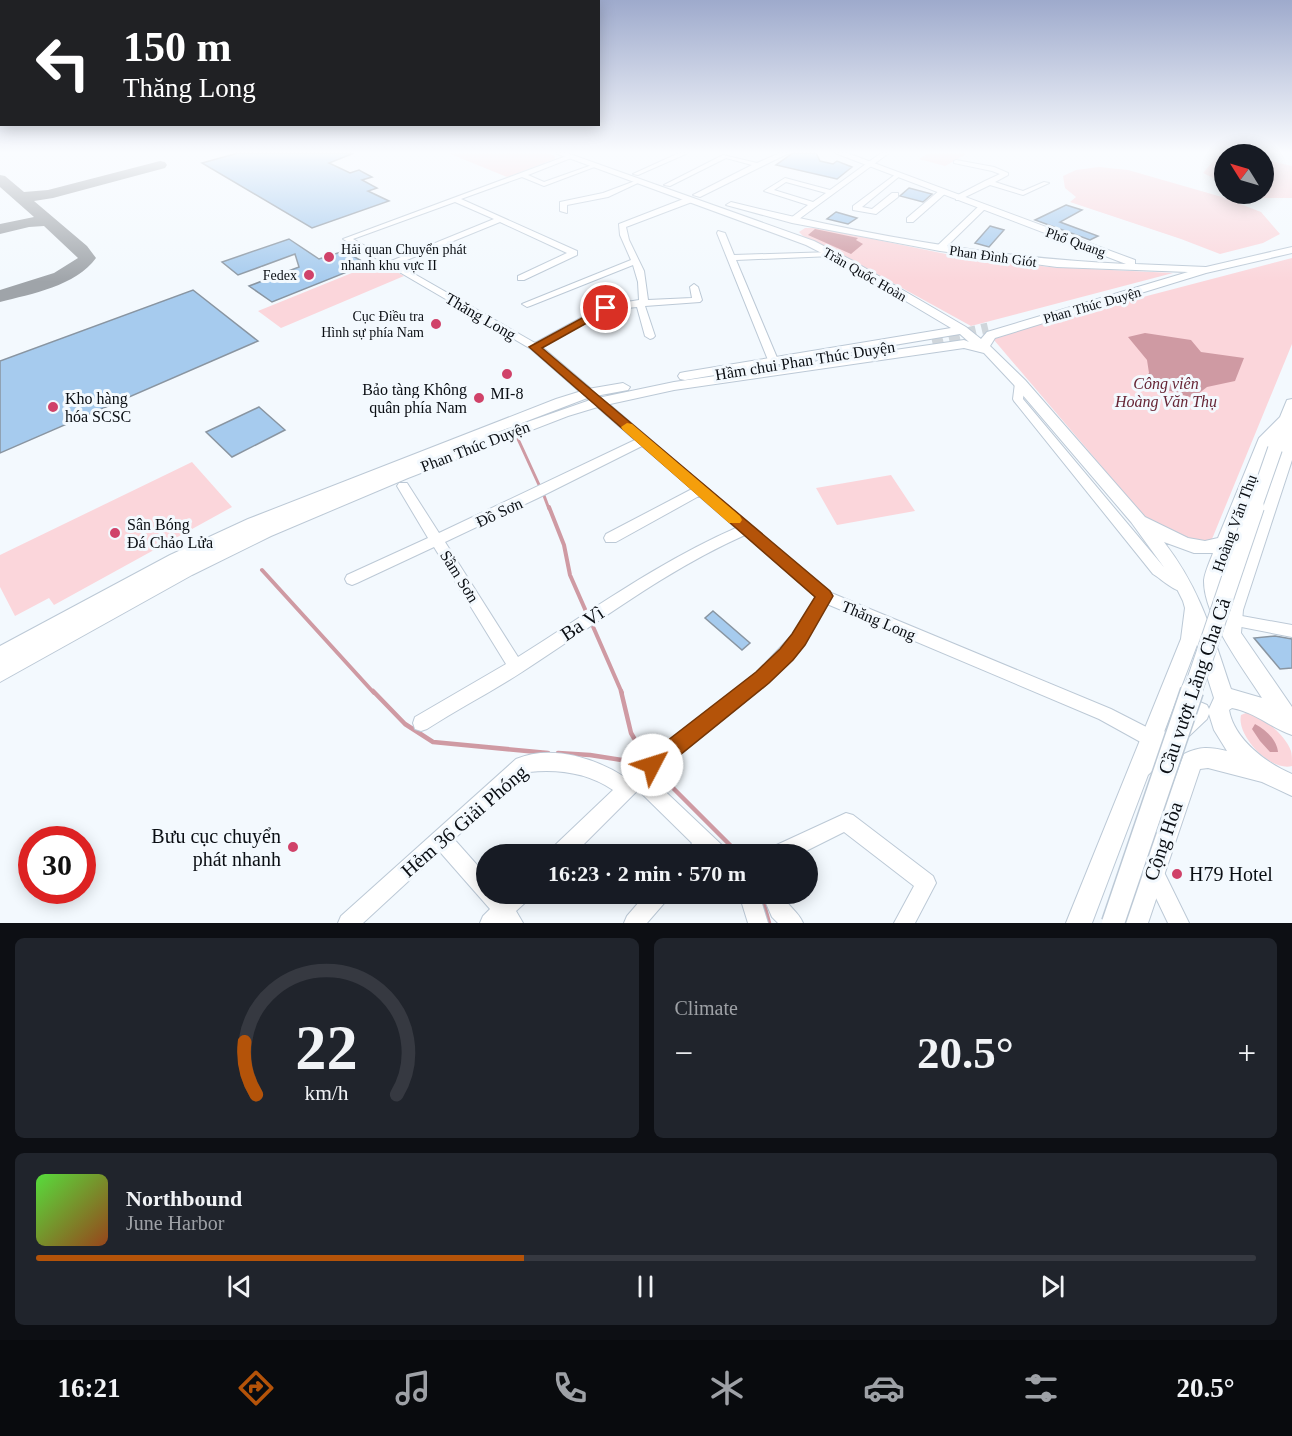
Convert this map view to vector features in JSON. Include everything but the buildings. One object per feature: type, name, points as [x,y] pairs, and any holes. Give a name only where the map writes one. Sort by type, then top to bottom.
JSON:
[{"type":"main road","points":[[688,196],[693,198]]},
{"type":"main road","points":[[689,196],[693,198]]},
{"type":"main road","name":"Phổ Quang","points":[[954,196],[1144,267]]},
{"type":"main road","name":"Phan Đình Giót","points":[[693,198],[816,225],[940,248],[1028,261],[1206,270],[1292,250]]},
{"type":"main road","name":"Trần Quốc Hoàn","points":[[693,198],[832,254],[962,330],[986,349],[1020,383],[1137,518],[1168,558],[1189,594],[1214,707],[1235,745],[1263,771]]},
{"type":"main road","points":[[777,230],[792,220]]},
{"type":"main road","points":[[797,238],[793,232],[796,228],[816,225]]},
{"type":"main road","points":[[1096,266],[1102,258],[1100,251]]},
{"type":"main road","name":"Phan Thúc Duyện","points":[[593,398],[956,345],[986,349],[985,342],[991,335],[1206,270]]},
{"type":"main road","points":[[988,328],[1162,284]]},
{"type":"main road","name":"Phan Thúc Duyện","points":[[0,673],[186,570],[265,532],[593,398],[678,378],[694,372],[962,330]]},
{"type":"main road","points":[[945,333],[957,337],[960,342],[956,345]]},
{"type":"main road","name":"Hầm chui Phan Thúc Duyện","points":[[678,378],[932,341]]},
{"type":"main road","name":"Hoàng Văn Thụ","points":[[1292,403],[1285,420],[1266,438],[1213,579],[1218,604],[1292,727]]},
{"type":"main road","name":"Hoàng Văn Thụ","points":[[1231,627],[1289,447],[1285,420]]},
{"type":"main road","name":"Cầu vượt Lăng Cha Cả","points":[[1113,923],[1284,457]]},
{"type":"main road","name":"Phan Thúc Duyện","points":[[0,656],[176,560],[254,523],[401,475]]},
{"type":"main road","points":[[1137,518],[1161,533],[1189,544],[1213,548],[1225,542]]},
{"type":"main road","points":[[1078,923],[1190,639],[1189,594]]},
{"type":"main road","points":[[1139,771],[1214,707],[1233,698],[1248,701],[1292,727]]},
{"type":"main road","points":[[1162,713],[1214,707]]},
{"type":"main road","name":"Cộng Hòa","points":[[1136,923],[1192,762],[1208,757],[1263,771]]},
{"type":"main road","points":[[1263,771],[1292,785]]},
{"type":"street","points":[[455,199],[463,196]]},
{"type":"street","points":[[564,211],[563,204],[600,196]]},
{"type":"street","points":[[650,336],[642,303],[642,282],[636,261],[626,244],[622,226],[697,196]]},
{"type":"street","points":[[786,196],[813,204]]},
{"type":"street","points":[[792,220],[825,196]]},
{"type":"street","points":[[870,196],[855,207],[873,212],[894,196]]},
{"type":"street","points":[[910,220],[938,196]]},
{"type":"street","points":[[455,199],[574,253],[521,278]]},
{"type":"street","name":"Thăng Long","points":[[455,199],[347,239],[535,347],[825,596],[1105,714],[1152,739]]},
{"type":"street","points":[[940,248],[983,207]]},
{"type":"street","points":[[391,264],[499,220]]},
{"type":"street","points":[[721,234],[773,360]]},
{"type":"street","points":[[797,238],[809,247],[810,254]]},
{"type":"street","points":[[732,258],[832,254]]},
{"type":"street","points":[[527,304],[636,261]]},
{"type":"street","points":[[535,347],[606,308],[642,303],[697,300],[694,287]]},
{"type":"street","name":"Trần Quốc Hoàn","points":[[1020,383],[1018,399],[1158,570],[1189,594]]},
{"type":"street","name":"Đồ Sơn","points":[[352,579],[541,492],[643,441]]},
{"type":"street","name":"Sầm Sơn","points":[[401,475],[437,540],[516,667]]},
{"type":"street","points":[[611,538],[700,490]]},
{"type":"street","name":"Ba Vì","points":[[421,723],[516,667],[590,617],[707,544],[746,529]]},
{"type":"street","points":[[570,844],[664,754],[762,678],[798,639],[825,596]]},
{"type":"street","points":[[1231,627],[1292,631]]},
{"type":"street","name":"Hẻm 36 Giải Phóng","points":[[348,923],[442,840],[516,770],[530,762],[587,767],[635,781],[699,844]]},
{"type":"street","points":[[800,844],[846,822],[902,864],[926,883],[903,923]]},
{"type":"street","points":[[442,840],[476,879]]},
{"type":"street","points":[[1153,872],[1179,923]]},
{"type":"street","points":[[495,904],[502,919],[513,904]]},
{"type":"street","points":[[634,923],[651,904]]},
{"type":"street","points":[[752,904],[758,923]]},
{"type":"street","points":[[776,904],[779,910],[793,923]]},
{"type":"green space","points":[[1075,196],[1214,196],[1214,204],[1240,204],[1261,212],[1280,234],[1263,243],[1220,254],[1070,202]]},
{"type":"green space","points":[[1274,196],[1292,196],[1292,198],[1274,198]]},
{"type":"green space","points":[[805,228],[819,228],[946,254],[1049,267],[1173,273],[971,326],[803,236],[799,232]]},
{"type":"green space","name":"Công viên Hoàng Văn Thụ","points":[[1292,258],[1292,344],[1212,539],[1197,543],[1150,523],[994,340],[998,335]]},
{"type":"green space","points":[[379,262],[404,276],[281,328],[258,311]]},
{"type":"green space","name":"Sân Bóng Đá Chảo Lửa","points":[[192,462],[232,507],[54,605],[49,598],[15,616],[0,587],[0,555]]},
{"type":"green space","points":[[891,475],[915,511],[837,525],[816,488]]},
{"type":"green space","points":[[1246,713],[1266,722],[1284,738],[1291,751],[1292,766],[1274,764],[1249,742],[1241,723],[1241,715]]},
{"type":"shaded area","points":[[815,229],[858,238],[856,240],[863,244],[851,254],[808,235]]},
{"type":"shaded area","points":[[1145,333],[1191,340],[1201,352],[1244,358],[1235,381],[1207,387],[1193,398],[1157,387],[1145,378],[1149,373],[1147,360],[1128,337]]},
{"type":"shaded area","points":[[1255,724],[1276,743],[1278,752],[1270,752],[1260,741],[1252,729]]},
{"type":"waterway","points":[[518,439],[540,487]]},
{"type":"waterway","points":[[543,493],[549,509]]},
{"type":"waterway","points":[[549,507],[564,545],[570,575],[588,616]]},
{"type":"waterway","points":[[262,570],[374,693]]},
{"type":"waterway","points":[[591,622],[622,693]]},
{"type":"waterway","points":[[373,691],[405,724],[433,742],[548,753]]},
{"type":"waterway","points":[[621,691],[631,733],[648,762]]},
{"type":"waterway","points":[[558,753],[590,755],[647,764]]},
{"type":"waterway","points":[[656,771],[729,844]]},
{"type":"waterway","points":[[764,904],[769,923]]},
{"type":"taxiway","points":[[20,197],[33,196]]},
{"type":"taxiway","points":[[0,296],[60,277],[81,265],[87,258],[81,250],[20,197]]},
{"type":"taxiway","points":[[0,229],[29,222],[47,221]]},
{"type":"tunnel","points":[[932,341],[988,328]]},
{"type":"slow traffic","points":[[627,427],[735,520]]},
{"type":"place","name":"Hải quan Chuyển phát nhanh khu vực II","points":[[329,257]]},
{"type":"place","name":"Fedex","points":[[309,275]]},
{"type":"place","name":"Cục Điều tra Hình sự phía Nam","points":[[436,324]]},
{"type":"place","name":"MI-8","points":[[507,374]]},
{"type":"place","name":"Bảo tàng Không quân phía Nam","points":[[479,398]]},
{"type":"place","name":"Kho hàng hóa SCSC","points":[[53,407]]},
{"type":"place","name":"Sân Bóng Đá Chảo Lửa","points":[[115,533]]},
{"type":"place","name":"Bưu cục chuyển phát nhanh","points":[[293,847]]},
{"type":"place","name":"H79 Hotel","points":[[1177,874]]},
{"type":"route","points":[[606,308],[535,347],[825,596],[793,647],[762,678],[652,765]]}]
